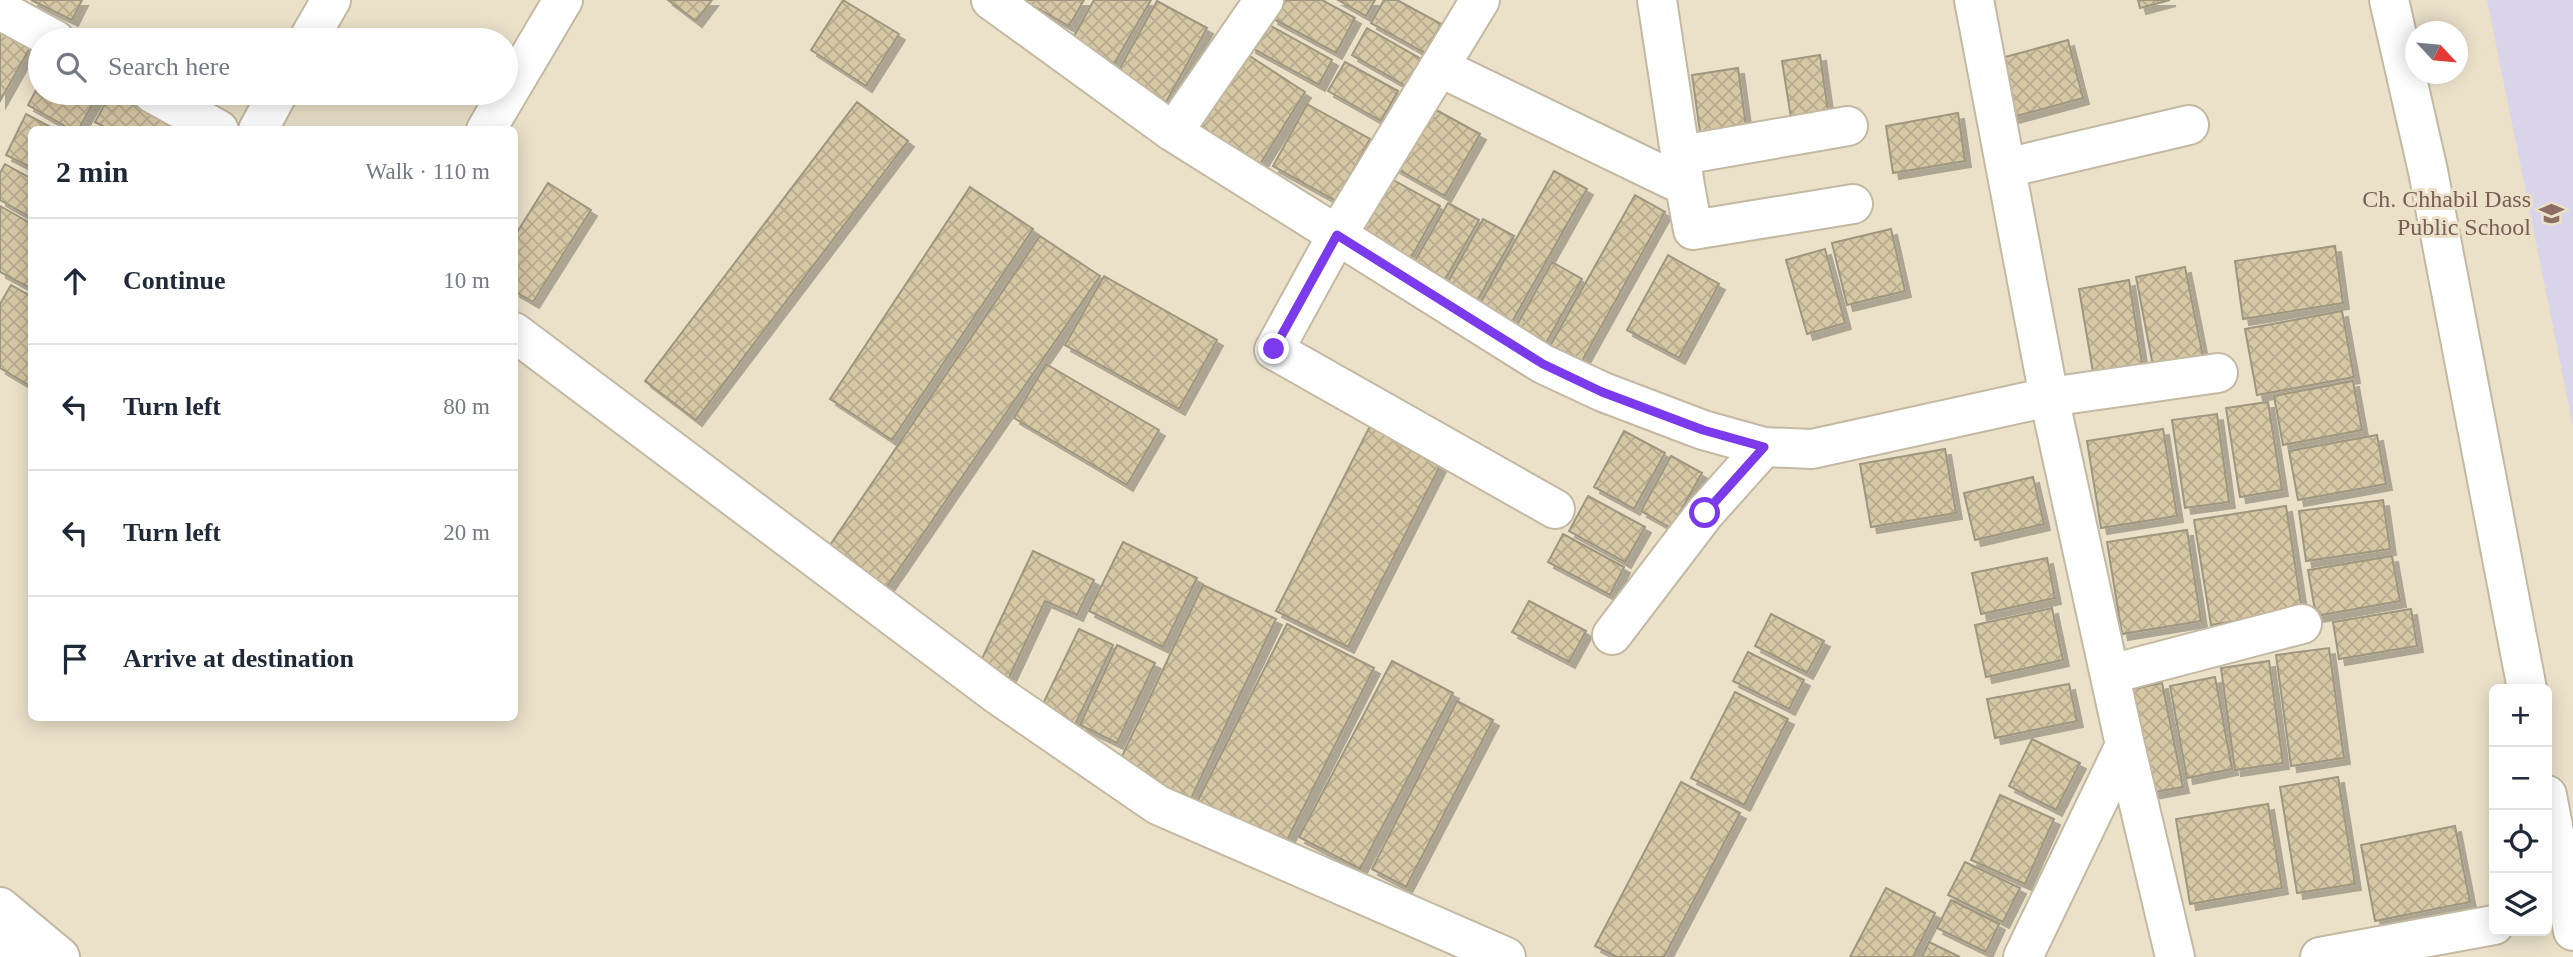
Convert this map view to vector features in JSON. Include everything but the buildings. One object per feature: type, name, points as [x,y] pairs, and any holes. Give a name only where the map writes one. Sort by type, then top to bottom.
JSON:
[{"type":"street","points":[[315,28],[331,0]]},
{"type":"street","points":[[518,76],[563,0]]},
{"type":"street","points":[[991,0],[1173,132],[1543,364],[1602,392],[1703,430],[1764,447],[1812,449],[2049,397],[2218,373]]},
{"type":"street","points":[[1173,132],[1264,0]]},
{"type":"street","points":[[1480,0],[1337,235],[1274,349],[1555,509]]},
{"type":"street","points":[[1657,0],[1693,230],[1853,204]]},
{"type":"street","points":[[1974,0],[2049,397],[2175,957]]},
{"type":"street","points":[[2389,0],[2428,170],[2526,684]]},
{"type":"street","points":[[0,10],[33,28]]},
{"type":"street","points":[[1439,67],[1684,170],[1848,126]]},
{"type":"street","points":[[174,105],[212,126]]},
{"type":"street","points":[[260,126],[272,105]]},
{"type":"street","points":[[488,126],[501,105]]},
{"type":"street","points":[[2006,168],[2189,125]]},
{"type":"street","points":[[518,335],[998,695],[1130,788],[1158,805],[1506,957]]},
{"type":"street","points":[[1612,635],[1705,513],[1764,447]]},
{"type":"street","points":[[2111,674],[2302,624]]},
{"type":"street","points":[[2023,957],[2125,744]]},
{"type":"street","points":[[2549,810],[2563,919]]},
{"type":"street","points":[[0,907],[60,957]]},
{"type":"street","points":[[2320,957],[2489,926]]},
{"type":"street","points":[[0,948],[11,957]]},
{"type":"shaded area","name":"Ch. Chhabil Dass Public School","points":[[2487,0],[2573,0],[2573,426]]},
{"type":"place","name":"Ch. Chhabil Dass Public School","points":[[2551,213]]},
{"type":"route","points":[[1274,349],[1337,235],[1543,364],[1602,392],[1703,430],[1764,447],[1705,513]]}]
